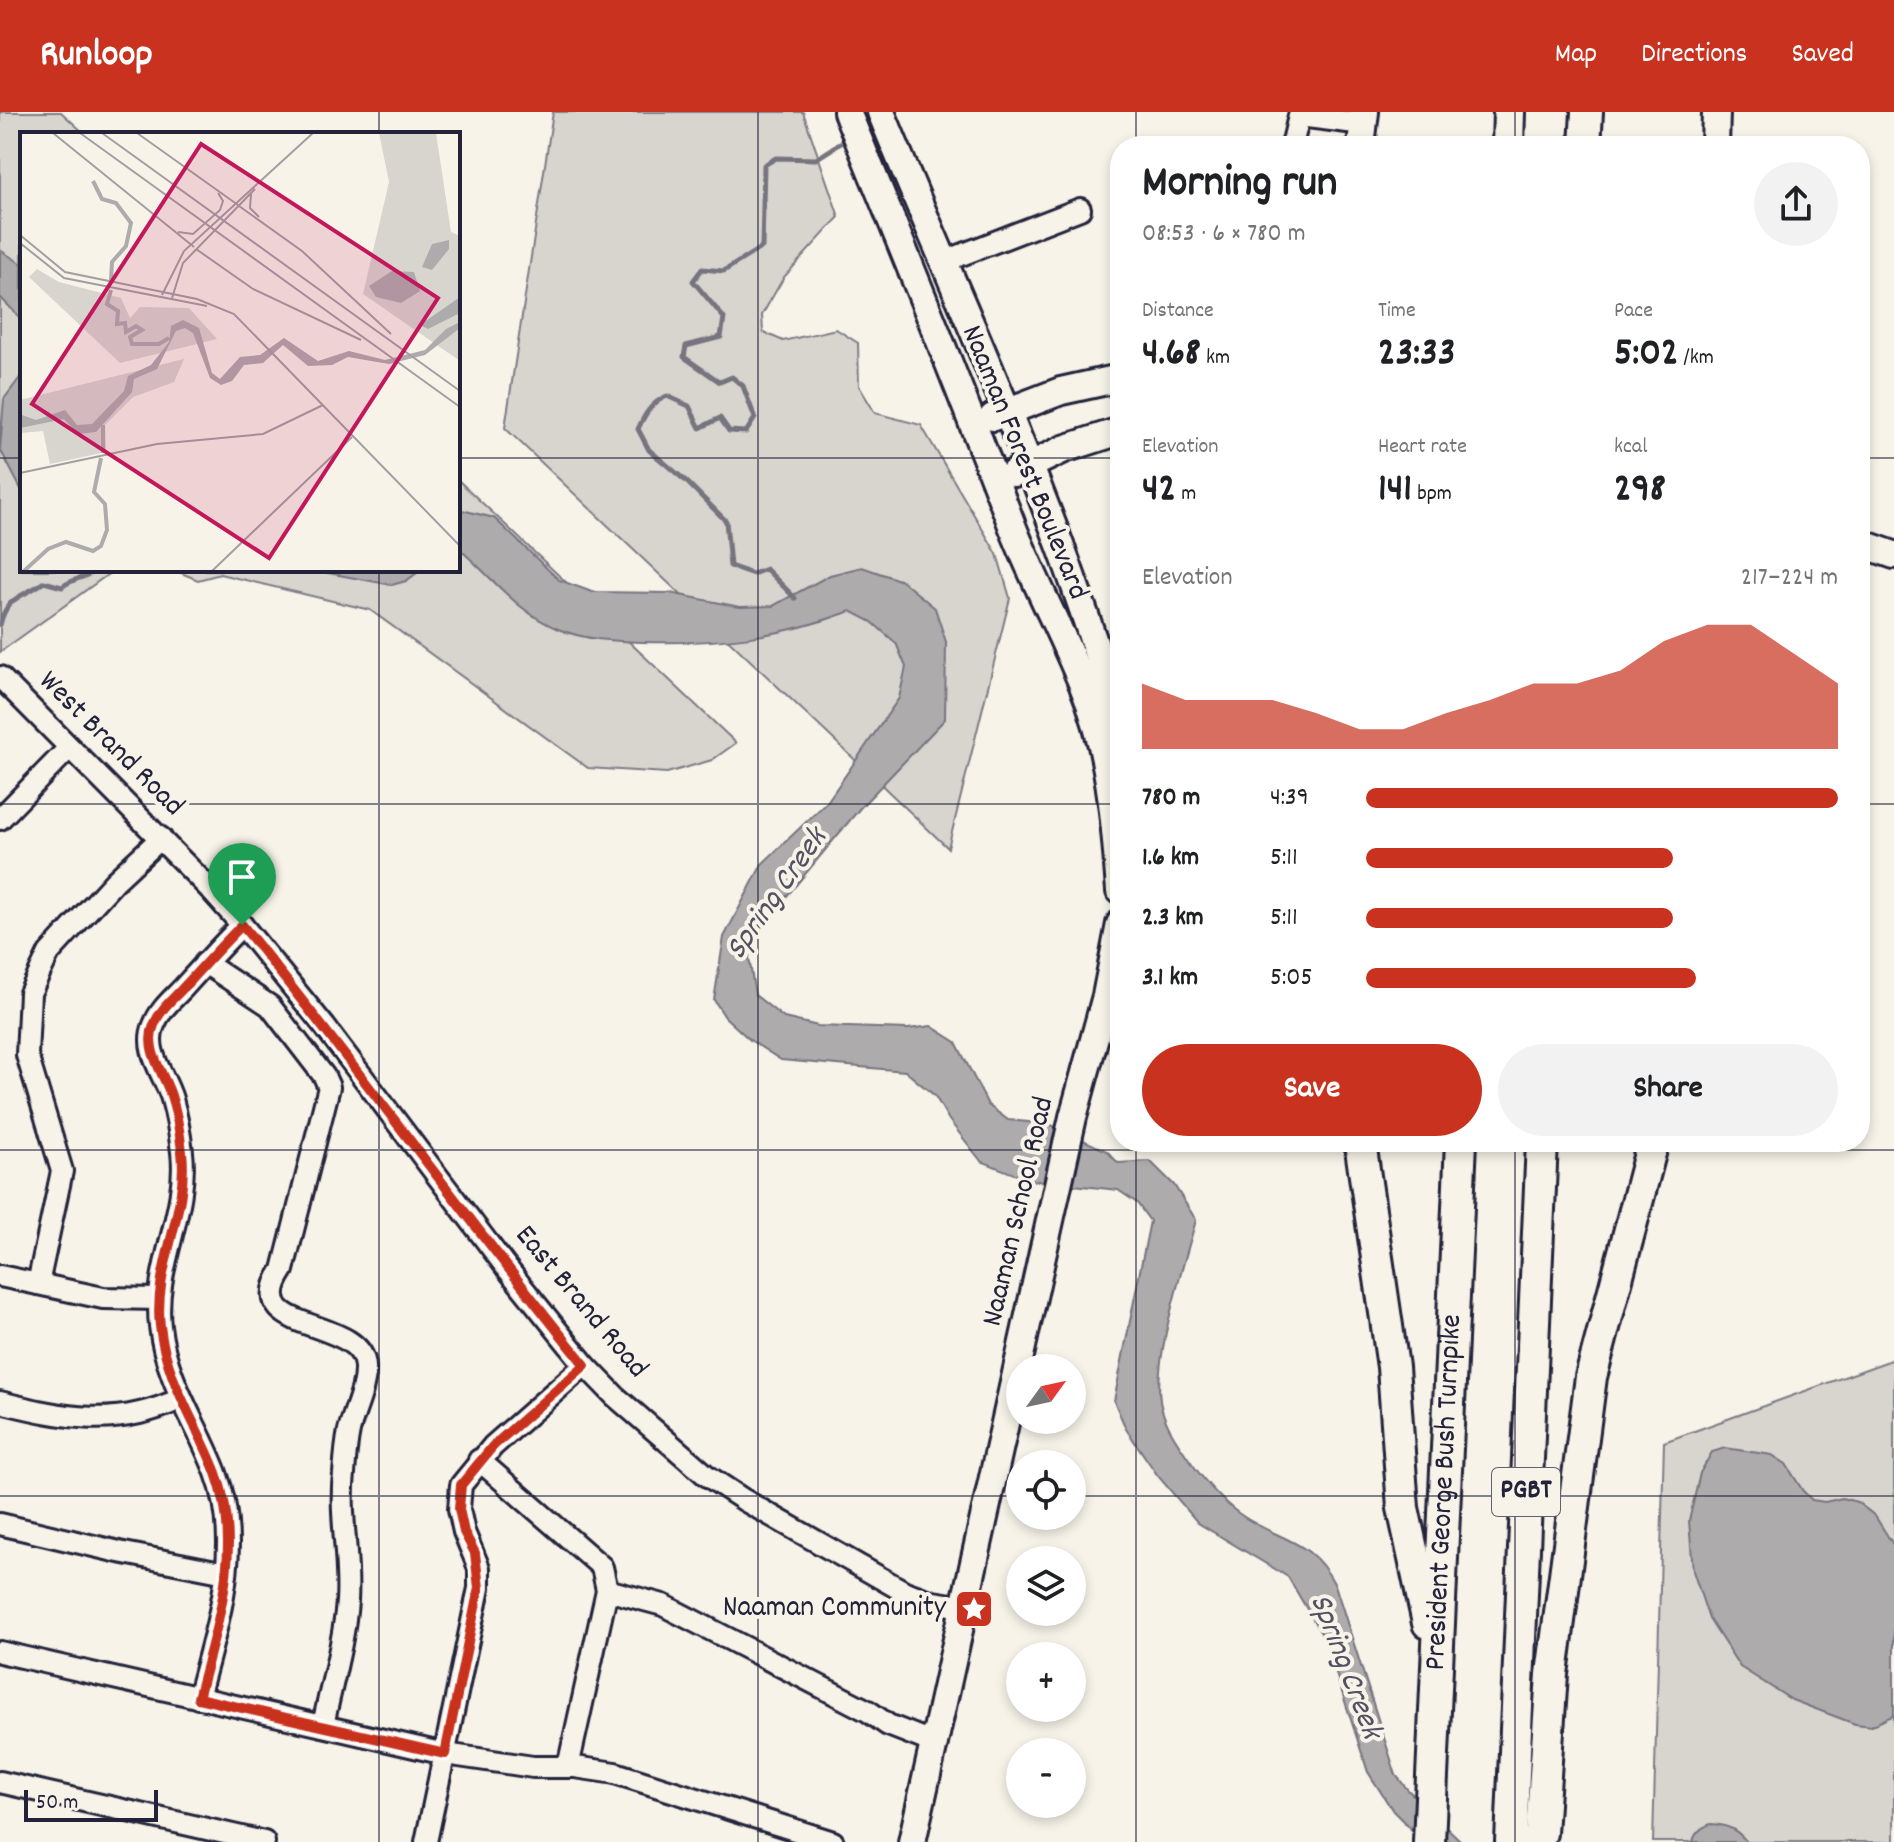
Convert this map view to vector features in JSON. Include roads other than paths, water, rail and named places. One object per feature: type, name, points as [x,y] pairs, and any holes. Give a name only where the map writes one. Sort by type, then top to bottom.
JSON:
[{"type":"highway","points":[[1508,136],[1509,112]]},
{"type":"highway","points":[[1586,136],[1587,112]]},
{"type":"highway","points":[[1361,1152],[1393,1367],[1403,1508],[1437,1664]]},
{"type":"highway","name":"President George Bush Turnpike","points":[[1429,1842],[1461,1152]]},
{"type":"highway","name":"PGBT","points":[[1511,1842],[1542,1152]]},
{"type":"highway","points":[[1538,1842],[1552,1674],[1591,1377],[1650,1152]]},
{"type":"main road","name":"Naaman Forest Boulevard","points":[[847,112],[1044,601],[1083,684],[1096,725],[1110,793]]},
{"type":"main road","name":"Naaman Forest Boulevard","points":[[881,112],[1030,465],[1085,610],[1110,694]]},
{"type":"main road","points":[[1715,136],[1716,112]]},
{"type":"main road","points":[[975,424],[1061,391],[1110,380]]},
{"type":"main road","points":[[996,480],[1064,449],[1110,434]]},
{"type":"main road","points":[[1870,547],[1894,555]]},
{"type":"main road","name":"Naaman School Road","points":[[912,1842],[1073,1117],[1110,975]]},
{"type":"street","points":[[1294,136],[1299,116],[1363,127]]},
{"type":"street","points":[[943,262],[1080,209]]},
{"type":"street","name":"West Brand Road","points":[[0,677],[161,838],[242,925]]},
{"type":"street","points":[[0,819],[69,748]]},
{"type":"street","points":[[38,1284],[62,1171],[27,1055],[30,993],[49,953],[115,881],[161,838]]},
{"type":"street","points":[[198,1698],[226,1573],[230,1529],[225,1502],[207,1452],[180,1399],[164,1352],[159,1299],[183,1162],[172,1095],[151,1050],[152,1027],[162,1010],[242,925]]},
{"type":"street","name":"East Brand Road","points":[[242,925],[325,1027],[506,1267],[585,1365],[646,1425],[706,1475],[744,1500],[905,1592],[933,1602],[965,1607]]},
{"type":"street","points":[[205,963],[270,1006],[324,1076],[329,1087],[283,1270],[273,1291],[278,1307],[287,1316],[302,1324],[337,1333],[350,1342],[365,1361],[365,1378],[348,1433],[341,1499],[347,1556],[347,1603],[323,1726]]},
{"type":"street","points":[[0,1276],[103,1298],[159,1299]]},
{"type":"street","points":[[426,1842],[479,1588],[475,1553],[464,1532],[459,1509],[461,1485],[479,1460],[585,1365]]},
{"type":"street","points":[[0,1402],[68,1418],[102,1419],[149,1411],[180,1399]]},
{"type":"street","points":[[479,1460],[602,1567],[607,1590],[568,1767]]},
{"type":"street","points":[[0,1524],[226,1573]]},
{"type":"street","points":[[607,1590],[663,1605],[868,1711],[888,1725],[934,1743]]},
{"type":"street","points":[[0,1652],[445,1754],[533,1767],[568,1767],[615,1773],[833,1842]]},
{"type":"street","points":[[0,1782],[264,1842]]},
{"type":"water","points":[[0,250],[20,263],[20,318],[0,297]]},
{"type":"water","points":[[20,378],[20,487],[0,449],[4,399]]},
{"type":"water","name":"Spring Creek","points":[[460,510],[494,518],[559,580],[592,592],[670,593],[740,607],[773,606],[830,575],[862,567],[902,581],[935,608],[946,642],[945,719],[861,807],[756,933],[749,957],[755,995],[784,1018],[818,1026],[908,1029],[931,1026],[956,1042],[988,1105],[1008,1120],[1049,1124],[1107,1151],[1118,1163],[1150,1161],[1174,1185],[1196,1220],[1170,1314],[1161,1365],[1159,1388],[1166,1422],[1193,1465],[1223,1500],[1244,1517],[1306,1550],[1326,1570],[1335,1585],[1396,1775],[1462,1842],[1424,1842],[1393,1811],[1368,1772],[1325,1640],[1288,1577],[1198,1523],[1158,1476],[1126,1429],[1114,1401],[1150,1221],[1137,1203],[1118,1190],[1029,1180],[981,1161],[949,1120],[935,1096],[905,1071],[781,1060],[750,1040],[725,1017],[714,1000],[724,937],[762,864],[827,802],[899,698],[906,667],[896,643],[872,622],[851,611],[799,628],[723,640],[620,641],[568,633],[531,614],[464,553],[460,553]]},
{"type":"water","points":[[323,572],[418,572],[406,581],[392,585]]},
{"type":"water","points":[[1725,1448],[1772,1455],[1786,1464],[1812,1500],[1825,1502],[1842,1498],[1857,1502],[1875,1516],[1894,1546],[1894,1715],[1871,1726],[1855,1724],[1792,1700],[1740,1667],[1709,1619],[1693,1571],[1689,1521],[1700,1473],[1712,1452]]},
{"type":"water","points":[[1711,1824],[1731,1828],[1747,1842],[1693,1842],[1699,1830]]},
{"type":"waterway","points":[[795,598],[766,569],[753,574],[730,566],[726,521],[649,450],[638,429],[649,410],[667,396],[689,406],[700,428],[720,418],[729,431],[746,432],[755,418],[743,386],[732,377],[720,382],[684,357],[686,346],[721,337],[724,318],[693,281],[702,269],[724,271],[762,247],[764,165],[776,158],[816,159],[849,138]]},
{"type":"waterway","points":[[0,625],[7,608],[16,598],[44,582],[62,587],[92,572]]},
{"type":"place","name":"Naaman Community","points":[[974,1609]]}]
